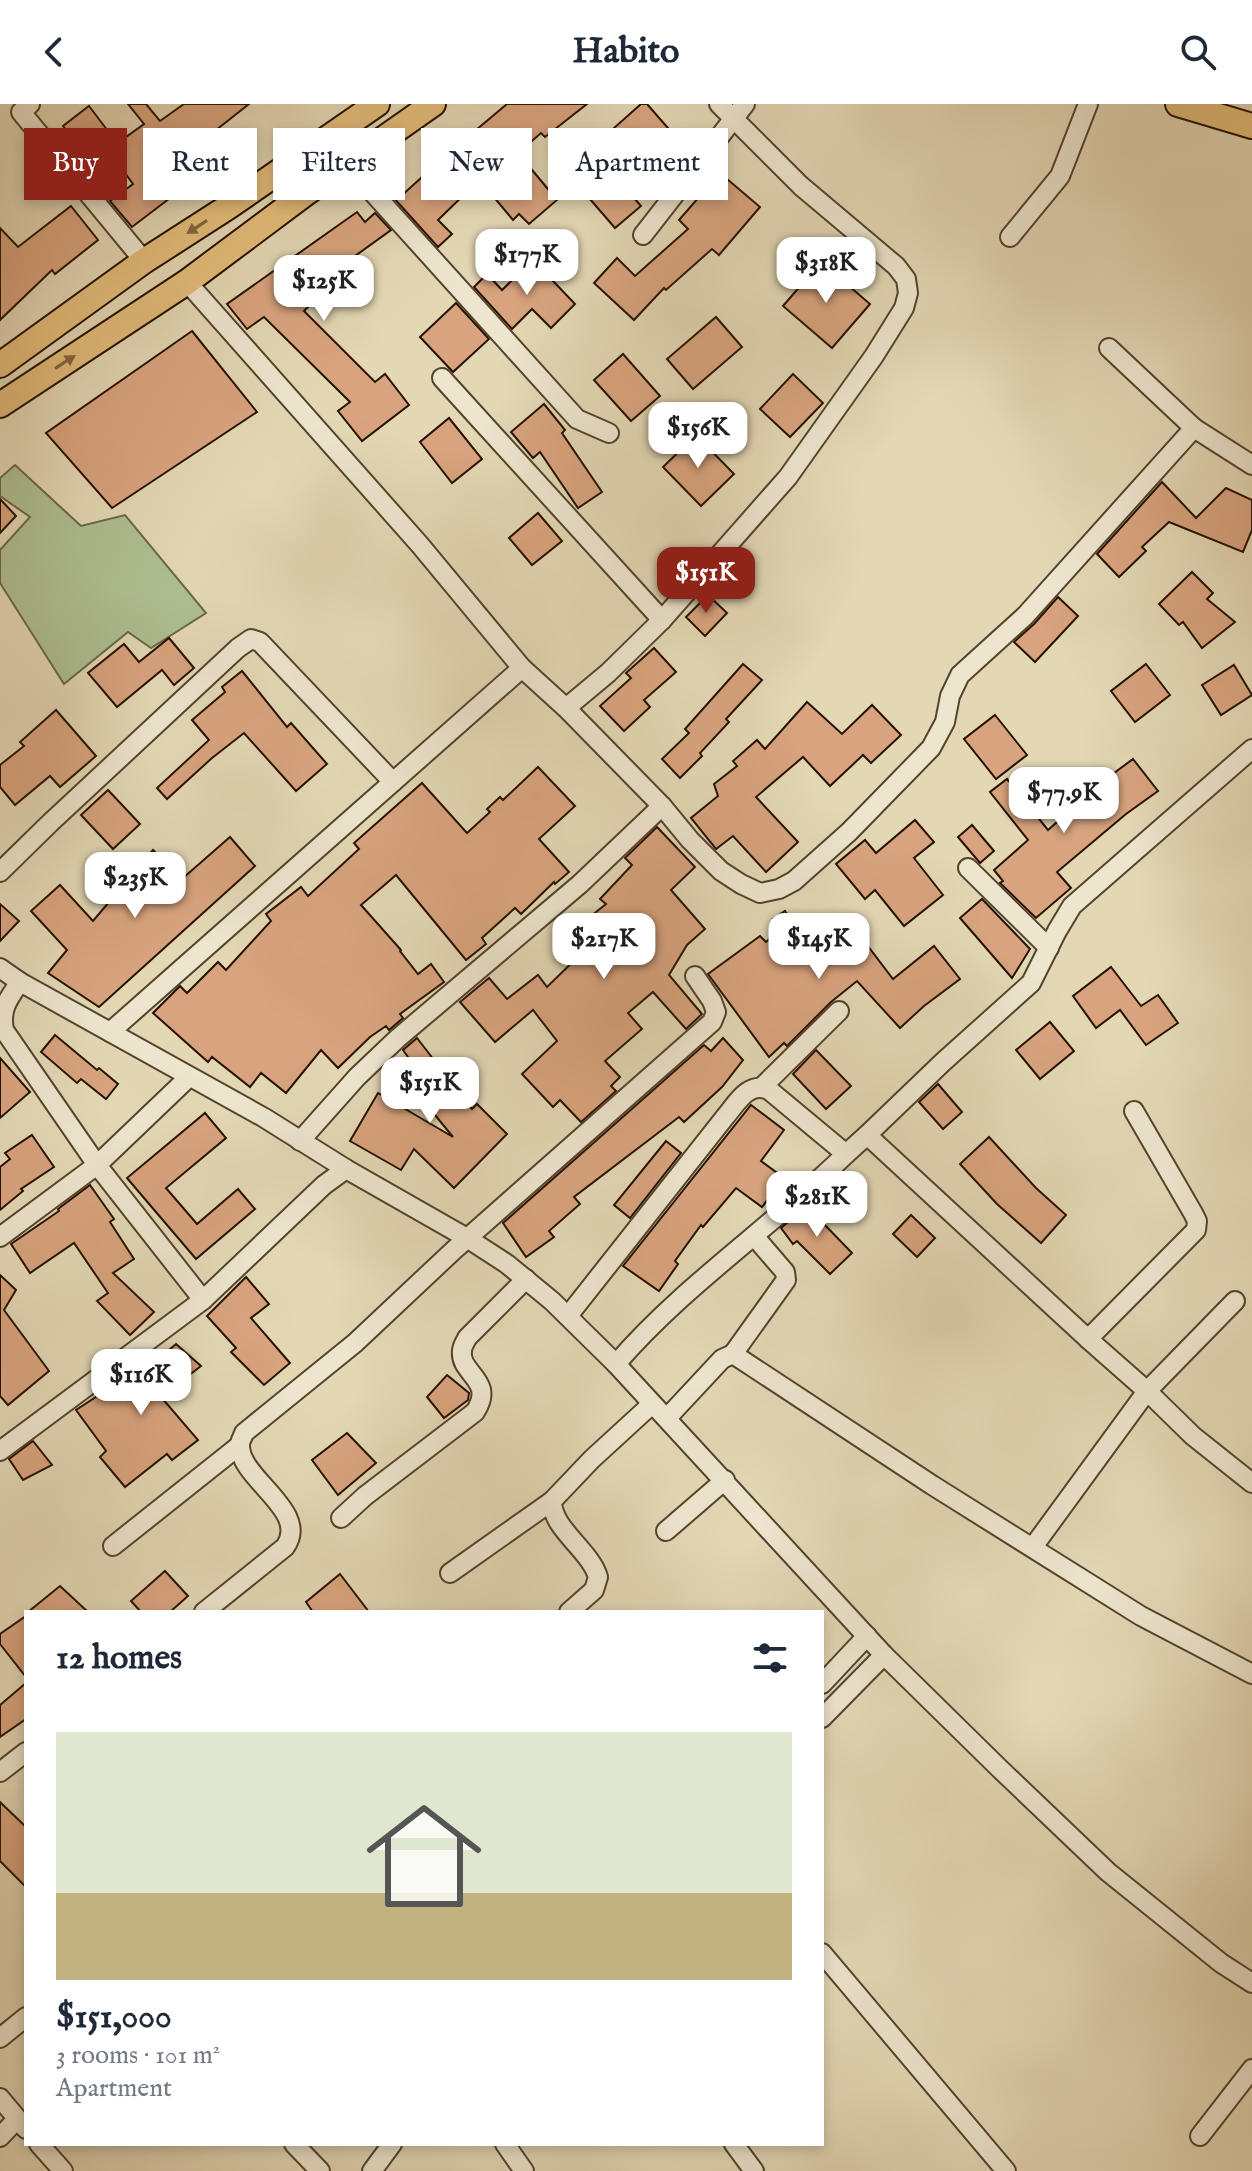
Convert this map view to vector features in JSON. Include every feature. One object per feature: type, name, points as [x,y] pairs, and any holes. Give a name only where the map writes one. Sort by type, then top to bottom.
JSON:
[{"type":"main road","points":[[0,365],[144,261],[377,104]]},
{"type":"main road","points":[[399,128],[433,104]]},
{"type":"main road","points":[[1178,104],[1252,126]]},
{"type":"main road","points":[[0,405],[187,282],[298,200]]},
{"type":"street","points":[[1010,237],[1060,176],[1088,104]]},
{"type":"street","points":[[22,107],[144,261]]},
{"type":"street","points":[[566,708],[608,673],[662,620],[788,477],[874,356],[904,308],[908,293],[906,279],[896,266],[801,186],[732,108],[643,235]]},
{"type":"street","points":[[379,200],[577,419],[609,433]]},
{"type":"street","points":[[187,282],[420,545],[522,668],[566,708],[721,871],[760,893],[779,889],[794,881],[849,832],[931,748],[945,722],[950,696],[960,675],[1025,616],[1194,428]]},
{"type":"street","points":[[1109,348],[1194,428],[1252,465]]},
{"type":"street","points":[[442,378],[662,620]]},
{"type":"street","points":[[0,872],[251,639],[260,642],[393,782]]},
{"type":"street","points":[[110,1032],[522,668]]},
{"type":"street","points":[[616,1364],[689,1291],[778,1218],[1031,983],[1072,906],[1252,749]]},
{"type":"street","points":[[300,1141],[357,1077],[398,1038],[580,884],[662,806]]},
{"type":"street","points":[[968,868],[1049,948]]},
{"type":"street","points":[[0,968],[263,1117],[467,1238],[526,1279],[616,1364],[884,1655],[1108,1872],[1221,1963],[1252,1983]]},
{"type":"street","points":[[113,1546],[240,1445],[244,1433],[355,1343],[467,1238],[712,1022],[716,1012],[712,1001],[695,976]]},
{"type":"street","points":[[20,982],[2,1009],[0,1020],[4,1030],[97,1165],[203,1300]]},
{"type":"street","points":[[762,1087],[839,1011]]},
{"type":"street","points":[[0,1237],[97,1165],[189,1077]]},
{"type":"street","points":[[568,1316],[735,1105],[752,1088],[769,1090],[846,1154]]},
{"type":"street","points":[[1088,1339],[1196,1230],[1197,1221],[1193,1213],[1134,1111]]},
{"type":"street","points":[[867,1135],[1193,1436],[1252,1483]]},
{"type":"street","points":[[0,1451],[203,1300],[324,1185],[346,1169]]},
{"type":"street","points":[[667,1418],[722,1359],[733,1354],[786,1280],[785,1272],[754,1236]]},
{"type":"street","points":[[341,1518],[475,1412],[482,1399],[481,1387],[464,1361],[462,1351],[467,1338],[526,1279]]},
{"type":"street","points":[[1033,1547],[1147,1391],[1235,1301]]},
{"type":"street","points":[[733,1354],[910,1471],[1141,1616],[1252,1674]]},
{"type":"street","points":[[450,1573],[552,1501],[652,1404]]},
{"type":"street","points":[[206,1610],[290,1541],[285,1511],[251,1468],[240,1445]]},
{"type":"street","points":[[666,1531],[725,1480]]},
{"type":"street","points":[[552,1501],[554,1515],[587,1557],[598,1577],[594,1590],[571,1610]]},
{"type":"street","points":[[824,1682],[867,1636]]},
{"type":"street","points":[[824,1716],[884,1655]]},
{"type":"street","points":[[0,1772],[24,1754]]},
{"type":"street","points":[[824,1955],[1006,2171]]},
{"type":"street","points":[[0,2038],[24,2019]]},
{"type":"street","points":[[1200,2136],[1252,2069]]},
{"type":"street","points":[[0,2098],[22,2124],[0,2137]]},
{"type":"street","points":[[41,2146],[63,2171]]},
{"type":"street","points":[[296,2146],[320,2171]]},
{"type":"street","points":[[372,2171],[391,2146]]},
{"type":"street","points":[[506,2146],[524,2171]]},
{"type":"street","points":[[735,2146],[754,2171]]},
{"type":"green space","points":[[15,465],[81,526],[125,515],[206,613],[151,648],[128,632],[64,684],[0,583],[0,550],[30,517],[0,496],[0,478]]},
{"type":"building","points":[[128,104],[146,104],[160,121],[184,104],[249,104],[219,128],[143,128],[143,200],[167,200],[132,227],[110,201],[127,200],[127,188],[133,184],[127,176],[127,136],[144,124]]},
{"type":"building","points":[[507,104],[587,104],[556,128],[548,128],[545,137],[541,133],[532,141],[532,128],[478,128]]},
{"type":"building","points":[[641,104],[647,104],[668,128],[614,128]]},
{"type":"building","points":[[89,106],[106,128],[65,128],[63,126]]},
{"type":"building","points":[[532,170],[548,189],[548,200],[557,200],[529,224],[519,214],[513,220],[496,200],[532,200]]},
{"type":"building","points":[[421,178],[421,200],[459,200],[438,220],[452,234],[438,247],[396,200],[405,200],[405,193]]},
{"type":"building","points":[[728,180],[760,207],[719,255],[712,249],[666,290],[664,288],[634,320],[594,283],[617,258],[635,276],[688,229],[679,220],[696,200],[728,200]]},
{"type":"building","points":[[591,200],[636,200],[641,206],[615,228]]},
{"type":"building","points":[[71,206],[98,240],[55,274],[52,270],[0,320],[0,228],[18,247]]},
{"type":"building","points":[[357,212],[365,222],[375,213],[391,230],[344,264],[339,257],[306,281],[310,286],[301,292],[311,304],[304,311],[375,382],[385,374],[409,405],[362,441],[338,411],[350,402],[264,317],[247,329],[227,304]]},
{"type":"building","points":[[533,260],[575,304],[551,328],[532,309],[512,329],[474,287],[487,274],[502,290]]},
{"type":"building","points":[[821,262],[870,304],[832,348],[783,306]]},
{"type":"building","points":[[456,303],[489,339],[453,372],[420,337]]},
{"type":"building","points":[[716,317],[742,347],[693,389],[667,359]]},
{"type":"building","points":[[192,331],[257,412],[112,508],[46,433]]},
{"type":"building","points":[[623,354],[660,396],[631,421],[594,380]]},
{"type":"building","points":[[793,374],[823,403],[790,437],[760,409]]},
{"type":"building","points":[[544,404],[565,430],[562,433],[602,492],[578,508],[540,452],[533,458],[511,432]]},
{"type":"building","points":[[449,418],[482,459],[452,483],[420,442]]},
{"type":"building","points":[[696,435],[734,474],[701,506],[663,467]]},
{"type":"building","points":[[1162,482],[1196,518],[1226,488],[1252,500],[1252,530],[1243,552],[1169,522],[1142,547],[1146,551],[1119,577],[1097,554]]},
{"type":"building","points":[[0,499],[16,516],[0,533]]},
{"type":"building","points":[[538,513],[562,541],[532,565],[509,538]]},
{"type":"building","points":[[1192,572],[1213,593],[1207,599],[1235,622],[1202,648],[1183,622],[1179,625],[1159,604]]},
{"type":"building","points":[[708,595],[727,613],[705,636],[686,617]]},
{"type":"building","points":[[1058,597],[1078,616],[1035,662],[1014,642]]},
{"type":"building","points":[[169,638],[194,668],[174,685],[162,670],[117,707],[88,673],[124,644],[139,662]]},
{"type":"building","points":[[654,648],[676,672],[644,700],[650,707],[624,731],[600,706],[631,678],[626,673]]},
{"type":"building","points":[[743,664],[762,680],[726,719],[729,722],[700,753],[702,756],[680,778],[662,759],[689,733],[685,729]]},
{"type":"building","points":[[1146,664],[1170,695],[1135,722],[1111,691]]},
{"type":"building","points":[[1234,665],[1252,695],[1221,715],[1202,685]]},
{"type":"building","points":[[242,671],[287,727],[291,723],[327,764],[296,791],[244,733],[167,799],[157,788],[209,740],[192,720],[225,692],[222,687]]},
{"type":"building","points":[[807,702],[842,734],[872,705],[901,735],[871,763],[863,755],[830,786],[803,757],[756,797],[798,842],[766,872],[733,836],[716,849],[691,818],[718,796],[714,784],[737,766],[733,761],[757,740],[765,749]]},
{"type":"building","points":[[56,710],[96,756],[60,787],[50,776],[15,805],[0,787],[0,765],[24,746],[20,742]]},
{"type":"building","points":[[995,715],[1027,755],[996,779],[964,739]]},
{"type":"building","points":[[1133,759],[1158,791],[1057,872],[1071,888],[1036,918],[1000,883],[1003,881],[994,870],[1028,840],[990,792],[1007,779],[1048,830]]},
{"type":"building","points":[[538,767],[575,806],[539,839],[569,872],[521,914],[515,908],[482,938],[486,944],[466,960],[396,875],[361,905],[418,974],[431,964],[444,982],[400,1014],[403,1018],[389,1030],[386,1026],[370,1037],[338,1068],[321,1050],[286,1093],[261,1073],[250,1087],[212,1057],[208,1062],[153,1013],[180,986],[187,993],[218,962],[226,970],[271,921],[266,914],[301,887],[308,896],[359,849],[354,843],[422,783],[467,833],[490,812],[487,809],[500,797],[503,800]]},
{"type":"building","points":[[108,790],[140,824],[113,849],[81,815]]},
{"type":"building","points":[[915,820],[934,842],[914,858],[943,895],[904,926],[875,890],[865,899],[836,864],[865,840],[876,853]]},
{"type":"building","points":[[972,825],[994,851],[980,863],[958,837]]},
{"type":"building","points":[[657,827],[695,867],[671,890],[705,929],[687,945],[669,975],[702,1014],[686,1029],[653,992],[628,1013],[642,1029],[605,1061],[620,1077],[611,1086],[616,1091],[581,1122],[560,1100],[553,1107],[522,1074],[557,1041],[533,1010],[495,1042],[460,1002],[489,978],[507,999],[538,975],[547,987],[584,951],[570,933],[606,904],[600,899],[632,865],[625,858]]},
{"type":"building","points":[[230,837],[255,866],[99,1007],[48,973],[67,950],[31,911],[60,885],[93,921],[153,850],[182,879]]},
{"type":"building","points":[[982,899],[1030,949],[1012,978],[960,918]]},
{"type":"building","points":[[0,904],[19,921],[0,941]]},
{"type":"building","points":[[785,911],[811,949],[848,920],[893,979],[934,946],[960,979],[900,1028],[857,981],[787,1046],[784,1043],[769,1057],[708,974],[760,936],[766,942],[781,929],[773,919]]},
{"type":"building","points":[[1111,967],[1141,1006],[1158,995],[1178,1023],[1146,1045],[1120,1010],[1096,1028],[1073,996]]},
{"type":"building","points":[[1050,1022],[1074,1051],[1040,1079],[1016,1050]]},
{"type":"building","points":[[55,1035],[118,1084],[106,1099],[81,1079],[77,1083],[41,1052]]},
{"type":"building","points":[[417,1038],[472,1109],[477,1104],[507,1134],[454,1188],[414,1149],[401,1170],[350,1141],[378,1093],[453,1137],[412,1087],[423,1078],[403,1050]]},
{"type":"building","points":[[723,1038],[743,1060],[722,1087],[684,1122],[679,1117],[574,1197],[580,1204],[549,1231],[554,1237],[526,1257],[503,1223],[704,1045],[711,1051]]},
{"type":"building","points":[[816,1050],[851,1086],[826,1109],[793,1074]]},
{"type":"building","points":[[0,1058],[30,1092],[0,1118]]},
{"type":"building","points":[[938,1084],[962,1112],[943,1129],[919,1102]]},
{"type":"building","points":[[751,1105],[784,1130],[761,1161],[784,1178],[762,1207],[736,1188],[703,1227],[701,1225],[675,1261],[678,1264],[659,1291],[623,1266]]},
{"type":"building","points":[[205,1113],[226,1138],[166,1188],[197,1224],[238,1189],[255,1209],[196,1259],[127,1178]]},
{"type":"building","points":[[32,1135],[54,1167],[21,1189],[23,1191],[0,1210],[0,1167],[10,1159],[5,1153]]},
{"type":"building","points":[[989,1137],[1066,1215],[1041,1243],[997,1204],[960,1164]]},
{"type":"building","points":[[666,1141],[681,1153],[630,1218],[614,1205]]},
{"type":"building","points":[[90,1185],[114,1219],[110,1222],[134,1259],[113,1273],[154,1312],[130,1335],[97,1301],[108,1293],[74,1243],[30,1273],[11,1244]]},
{"type":"building","points":[[810,1203],[824,1220],[822,1222],[852,1253],[830,1274],[797,1241],[793,1244],[781,1228]]},
{"type":"building","points":[[911,1215],[935,1238],[917,1257],[893,1234]]},
{"type":"building","points":[[0,1275],[16,1290],[4,1310],[49,1371],[8,1405],[0,1396]]},
{"type":"building","points":[[246,1277],[269,1304],[251,1318],[290,1363],[264,1385],[231,1352],[236,1348],[207,1316]]},
{"type":"building","points":[[176,1344],[201,1366],[161,1397],[198,1440],[172,1460],[167,1454],[125,1487],[100,1457],[106,1451],[76,1410],[125,1378],[122,1375],[144,1359],[149,1367]]},
{"type":"building","points":[[447,1375],[469,1393],[468,1400],[444,1418],[427,1397]]},
{"type":"building","points":[[347,1433],[376,1463],[338,1495],[312,1460]]},
{"type":"building","points":[[33,1441],[52,1465],[23,1480],[9,1459]]},
{"type":"building","points":[[165,1571],[188,1596],[172,1610],[139,1610],[131,1601]]},
{"type":"building","points":[[340,1574],[367,1610],[312,1610],[306,1602]]},
{"type":"building","points":[[60,1586],[86,1610],[30,1610]]},
{"type":"building","points":[[24,1617],[24,1674],[0,1644],[0,1634]]},
{"type":"building","points":[[24,1685],[24,1720],[0,1737],[0,1705]]},
{"type":"building","points":[[0,1802],[24,1825],[24,1885],[0,1861]]}]
